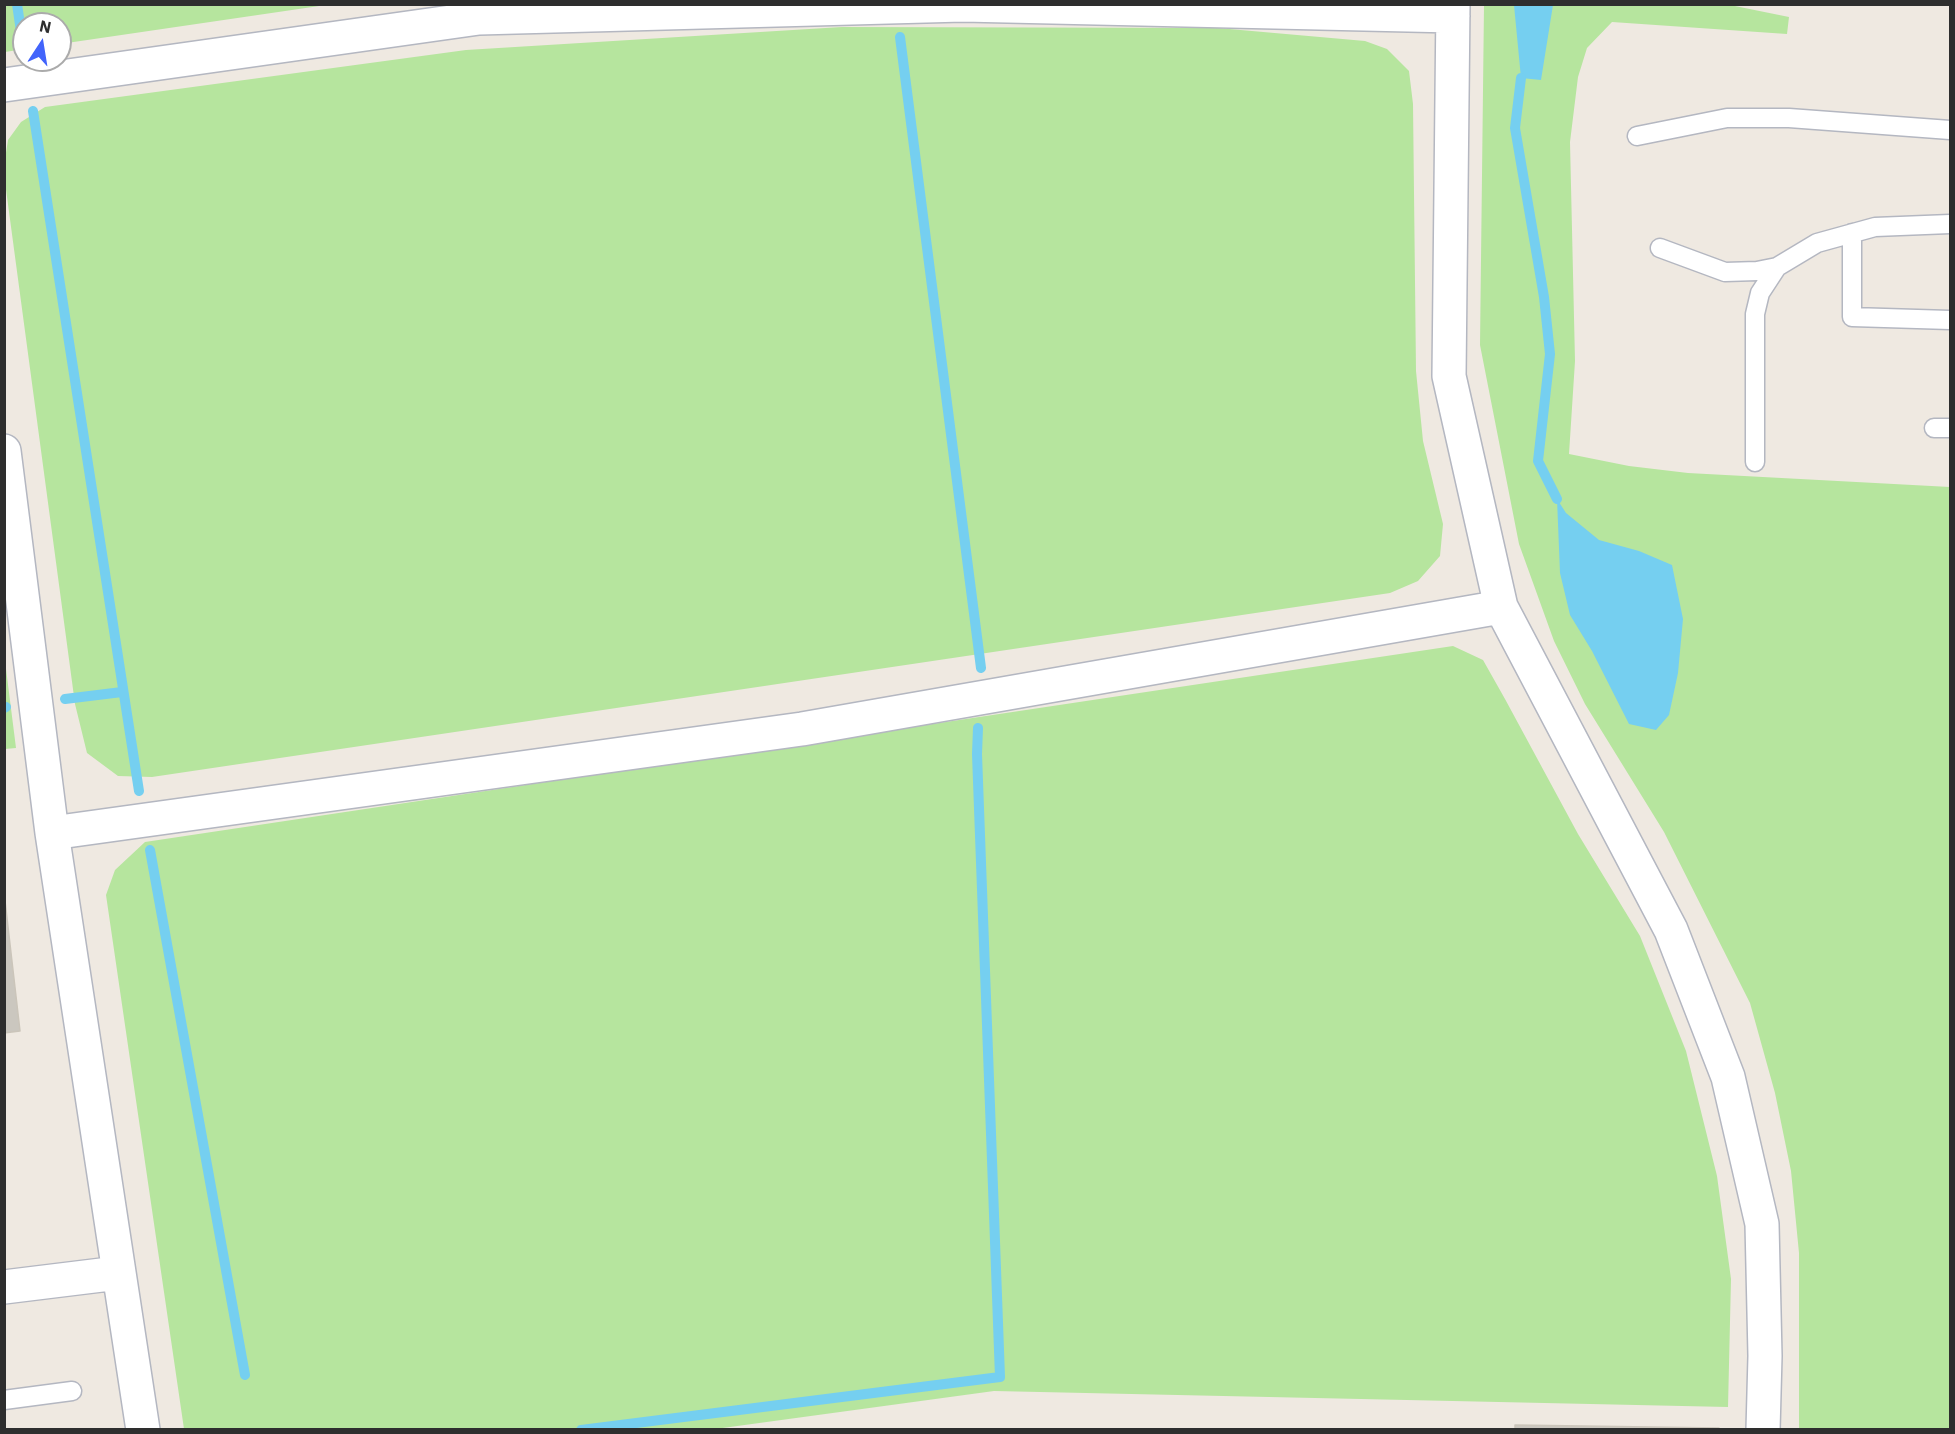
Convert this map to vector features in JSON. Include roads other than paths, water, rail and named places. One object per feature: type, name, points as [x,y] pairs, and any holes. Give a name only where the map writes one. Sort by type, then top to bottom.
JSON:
[{"type":"street","points":[[4,85],[479,18],[963,6],[1453,10],[1449,376],[1501,607],[1671,930],[1728,1077],[1762,1224],[1765,1356],[1763,1430]]},
{"type":"street","points":[[4,451],[52,833],[143,1430]]},
{"type":"street","points":[[52,833],[802,729],[1501,607]]},
{"type":"street","points":[[4,1287],[118,1273]]},
{"type":"lane","points":[[1637,136],[1727,118],[1789,118],[1950,130]]},
{"type":"lane","points":[[1660,248],[1725,272],[1757,271],[1777,267],[1817,243],[1875,227],[1950,224]]},
{"type":"lane","points":[[1852,233],[1852,317],[1950,320]]},
{"type":"lane","points":[[1755,462],[1755,314],[1760,293],[1777,267]]},
{"type":"lane","points":[[4,1400],[72,1391]]},
{"type":"water","points":[[1514,5],[1553,5],[1541,80],[1521,78]]},
{"type":"water","points":[[1557,499],[1566,513],[1599,540],[1639,551],[1672,565],[1683,619],[1678,673],[1669,715],[1656,730],[1629,724],[1592,651],[1570,615],[1560,573]]},
{"type":"waterway","points":[[17,4],[18,12]]},
{"type":"waterway","points":[[900,37],[981,668]]},
{"type":"waterway","points":[[1521,78],[1515,128],[1544,297],[1550,354],[1538,461],[1557,499]]},
{"type":"waterway","points":[[33,111],[139,791]]},
{"type":"waterway","points":[[65,699],[122,692]]},
{"type":"waterway","points":[[581,1430],[1000,1377],[977,754],[978,728]]},
{"type":"waterway","points":[[150,850],[245,1375]]}]
